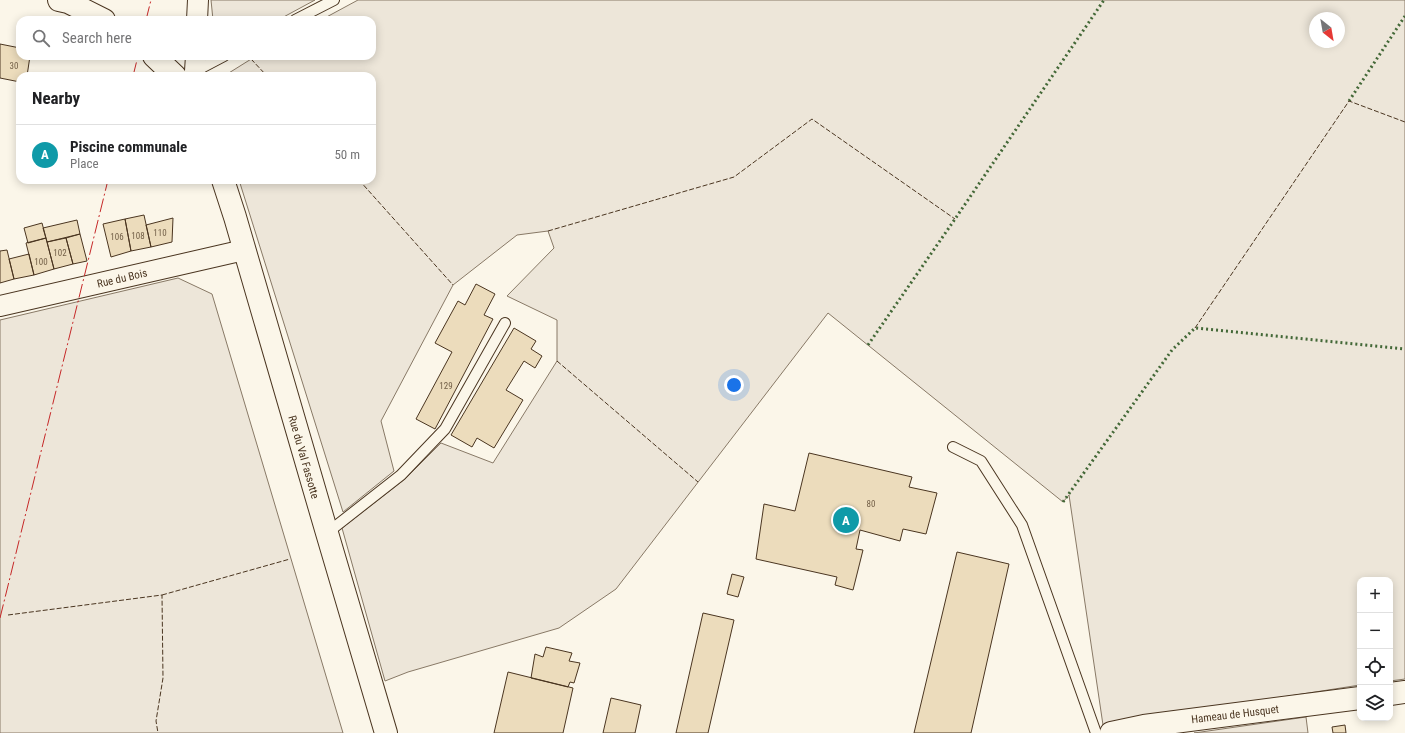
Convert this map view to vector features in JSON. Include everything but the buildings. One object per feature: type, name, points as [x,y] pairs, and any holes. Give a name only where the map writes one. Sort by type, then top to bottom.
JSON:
[{"type":"street","points":[[197,16],[198,0]]},
{"type":"street","points":[[67,1],[96,16]]},
{"type":"street","points":[[164,60],[188,70]]},
{"type":"street","name":"Rue du Val Fassotte","points":[[224,184],[236,217],[244,250],[326,533],[386,733]]},
{"type":"street","name":"Rue du Bois","points":[[0,306],[244,250]]},
{"type":"street","points":[[1393,694],[1405,692]]},
{"type":"street","name":"Hameau de Husquet","points":[[1111,733],[1144,726],[1357,698]]},
{"type":"lane","points":[[303,16],[334,0]]},
{"type":"lane","points":[[188,70],[214,60]]},
{"type":"lane","points":[[326,533],[400,475],[445,429],[505,323]]},
{"type":"lane","points":[[953,447],[981,461],[1022,525],[1096,733]]},
{"type":"shaded area","points":[[211,0],[315,0],[285,16],[213,16]]},
{"type":"shaded area","points":[[358,0],[1405,0],[1405,679],[1393,681],[1393,577],[1357,577],[1357,685],[1103,725],[1069,495],[1063,502],[828,313],[616,589],[559,628],[408,672],[385,681],[342,528],[405,479],[441,443],[493,463],[557,361],[557,320],[507,296],[554,248],[548,231],[517,235],[453,285],[381,421],[394,471],[343,512],[240,184],[376,184],[376,72],[230,72],[250,60],[376,60],[376,16],[328,16]]},
{"type":"shaded area","points":[[178,278],[212,294],[343,733],[0,733],[0,320]]},
{"type":"shaded area","points":[[1306,717],[1308,733],[1194,733]]},
{"type":"hedge","points":[[868,345],[1104,0]]},
{"type":"hedge","points":[[1349,101],[1405,16]]},
{"type":"hedge","points":[[1063,502],[1172,350],[1195,328],[1405,349]]},
{"type":"fence","points":[[252,60],[263,72]]},
{"type":"fence","points":[[1195,328],[1349,101],[1405,122]]},
{"type":"fence","points":[[548,231],[734,177],[812,119],[955,219]]},
{"type":"fence","points":[[363,184],[453,285]]},
{"type":"fence","points":[[557,361],[698,482]]},
{"type":"fence","points":[[162,595],[290,559]]},
{"type":"fence","points":[[8,615],[162,595],[163,678],[156,721],[158,733]]},
{"type":"power","points":[[147,16],[151,0]]},
{"type":"power","points":[[134,72],[137,60]]},
{"type":"power","points":[[0,618],[107,184]]},
{"type":"place","name":"Piscine communale","points":[[846,520]]}]
